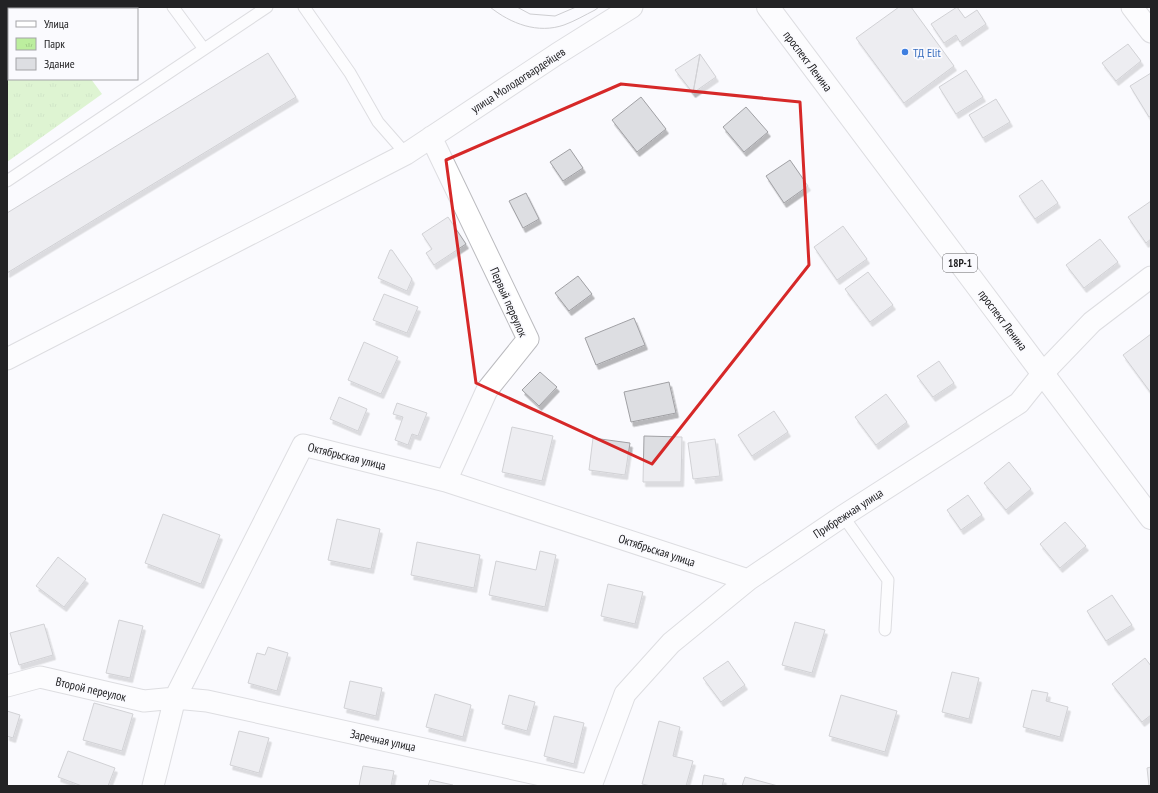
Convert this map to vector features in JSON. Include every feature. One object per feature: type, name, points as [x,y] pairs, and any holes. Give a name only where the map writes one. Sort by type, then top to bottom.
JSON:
[{"type":"main road","name":"проспект Ленина","points":[[768,7],[1151,518]]},
{"type":"street","name":"улица Молодогвардейцев","points":[[7,359],[406,154],[557,54],[632,7]]},
{"type":"street","points":[[1132,7],[1150,31]]},
{"type":"street","name":"Первый переулок","points":[[431,137],[528,339],[487,390],[446,481]]},
{"type":"street","name":"Прибрежная улица","points":[[591,786],[625,694],[671,643],[748,580],[843,516],[1019,403],[1043,373],[1092,322],[1151,277]]},
{"type":"street","name":"Октябрьская улица","points":[[153,786],[175,698],[303,445],[446,481],[748,580]]},
{"type":"street","name":"Второй переулок","points":[[7,686],[40,677],[144,701],[175,698]]},
{"type":"street","name":"Заречная улица","points":[[175,698],[207,701],[591,786]]},
{"type":"lane","points":[[173,7],[204,49]]},
{"type":"lane","points":[[7,181],[268,7]]},
{"type":"lane","points":[[304,7],[350,73],[378,122],[406,154]]},
{"type":"lane","points":[[843,516],[888,580],[885,630]]},
{"type":"highlighted area","points":[[621,84],[800,102],[809,265],[652,464],[476,383],[446,160]]},
{"type":"green space","points":[[7,39],[8,80],[92,80],[102,94],[7,162]]},
{"type":"building","name":"ТД Elit","points":[[899,7],[911,7],[954,66],[904,103],[856,38]]},
{"type":"building","points":[[957,7],[965,18],[977,10],[986,24],[960,42],[956,35],[944,43],[931,24]]},
{"type":"building","points":[[1128,44],[1141,61],[1116,81],[1102,63]]},
{"type":"building","points":[[268,53],[296,97],[7,273],[7,213]]},
{"type":"building","points":[[700,54],[716,77],[693,93]]},
{"type":"building","points":[[700,54],[693,93],[675,70]]},
{"type":"building","points":[[966,70],[983,97],[956,114],[939,87]]},
{"type":"building","points":[[1151,73],[1151,116],[1149,117],[1130,86]]},
{"type":"building","points":[[641,97],[666,129],[637,152],[612,120]]},
{"type":"building","points":[[996,99],[1010,122],[983,138],[969,115]]},
{"type":"building","points":[[746,107],[768,132],[744,152],[723,127]]},
{"type":"building","points":[[570,149],[583,168],[563,181],[550,162]]},
{"type":"building","points":[[790,160],[808,186],[784,203],[766,176]]},
{"type":"building","points":[[1042,180],[1058,203],[1035,219],[1019,196]]},
{"type":"building","points":[[526,193],[539,219],[523,228],[509,201]]},
{"type":"building","points":[[1151,201],[1151,239],[1146,243],[1128,217]]},
{"type":"building","points":[[448,217],[466,244],[434,265],[426,253],[432,249],[422,234]]},
{"type":"building","points":[[843,226],[867,259],[837,280],[814,247]]},
{"type":"building","points":[[1100,239],[1118,262],[1084,288],[1066,265]]},
{"type":"building","points":[[390,250],[392,250],[412,279],[407,291],[378,278]]},
{"type":"building","points":[[868,272],[893,305],[870,322],[845,289]]},
{"type":"building","points":[[578,276],[592,294],[569,311],[555,293]]},
{"type":"building","points":[[384,294],[418,307],[407,333],[373,320]]},
{"type":"building","points":[[634,318],[645,345],[596,365],[585,338]]},
{"type":"building","points":[[1151,334],[1151,393],[1123,355]]},
{"type":"building","points":[[364,342],[398,357],[381,394],[348,380]]},
{"type":"building","points":[[939,361],[954,383],[933,397],[917,376]]},
{"type":"building","points":[[540,372],[557,387],[539,406],[522,390]]},
{"type":"building","points":[[669,382],[676,413],[631,422],[624,392]]},
{"type":"building","points":[[886,394],[907,422],[876,445],[855,417]]},
{"type":"building","points":[[339,397],[367,409],[358,431],[330,419]]},
{"type":"building","points":[[397,403],[427,413],[418,436],[412,434],[408,445],[395,440],[403,417],[393,414]]},
{"type":"building","points":[[774,411],[788,432],[752,456],[738,435]]},
{"type":"building","points":[[512,427],[553,436],[542,481],[502,472]]},
{"type":"building","points":[[644,436],[682,437],[681,482],[643,482]]},
{"type":"building","points":[[593,438],[630,443],[625,475],[589,470]]},
{"type":"building","points":[[715,439],[720,476],[693,479],[688,443]]},
{"type":"building","points":[[1009,462],[1031,489],[1006,510],[984,483]]},
{"type":"building","points":[[968,495],[982,515],[961,530],[947,510]]},
{"type":"building","points":[[163,514],[220,535],[201,584],[145,563]]},
{"type":"building","points":[[337,519],[380,529],[371,569],[328,560]]},
{"type":"building","points":[[1065,522],[1086,546],[1060,568],[1040,544]]},
{"type":"building","points":[[417,542],[480,555],[474,588],[411,575]]},
{"type":"building","points":[[540,551],[556,555],[545,607],[489,595],[496,561],[536,570]]},
{"type":"building","points":[[58,557],[86,579],[64,607],[36,586]]},
{"type":"building","points":[[608,584],[643,592],[635,624],[601,616]]},
{"type":"building","points":[[1112,595],[1132,625],[1106,641],[1087,611]]},
{"type":"building","points":[[119,620],[143,626],[130,678],[106,673]]},
{"type":"building","points":[[795,622],[825,630],[812,673],[782,665]]},
{"type":"building","points":[[44,624],[53,655],[19,665],[10,633]]},
{"type":"building","points":[[268,647],[288,653],[277,691],[248,683],[257,653],[265,655]]},
{"type":"building","points":[[1145,658],[1151,666],[1151,715],[1142,722],[1112,684]]},
{"type":"building","points":[[728,661],[745,685],[721,702],[703,678]]},
{"type":"building","points":[[952,672],[979,678],[969,719],[942,712]]},
{"type":"building","points":[[350,681],[382,688],[376,716],[344,708]]},
{"type":"building","points":[[1032,690],[1048,693],[1046,701],[1068,707],[1060,737],[1023,727]]},
{"type":"building","points":[[435,694],[471,705],[463,737],[426,727]]},
{"type":"building","points":[[509,695],[535,702],[527,731],[502,724]]},
{"type":"building","points":[[841,695],[897,711],[885,752],[829,736]]},
{"type":"building","points":[[94,703],[133,714],[122,751],[83,740]]},
{"type":"building","points":[[7,711],[20,715],[13,738],[7,736]]},
{"type":"building","points":[[554,716],[584,723],[574,764],[544,756]]},
{"type":"building","points":[[659,721],[680,727],[673,756],[693,761],[686,786],[651,786],[642,784]]},
{"type":"building","points":[[239,731],[269,738],[259,773],[230,765]]},
{"type":"building","points":[[68,751],[115,768],[108,786],[82,786],[58,777]]},
{"type":"building","points":[[363,766],[394,771],[391,786],[359,786]]},
{"type":"building","points":[[1151,767],[1151,786],[1149,786],[1147,768]]},
{"type":"building","points":[[704,775],[724,779],[722,786],[702,786]]},
{"type":"building","points":[[745,777],[778,786],[742,786]]},
{"type":"building","points":[[430,780],[453,785],[453,786],[428,786]]},
{"type":"tram line","points":[[490,7],[516,23],[535,28],[554,28],[564,25],[599,7]]},
{"type":"tram line","points":[[517,7],[530,14],[555,16],[576,7]]},
{"type":"place","name":"ТД Elit","points":[[905,52]]}]
